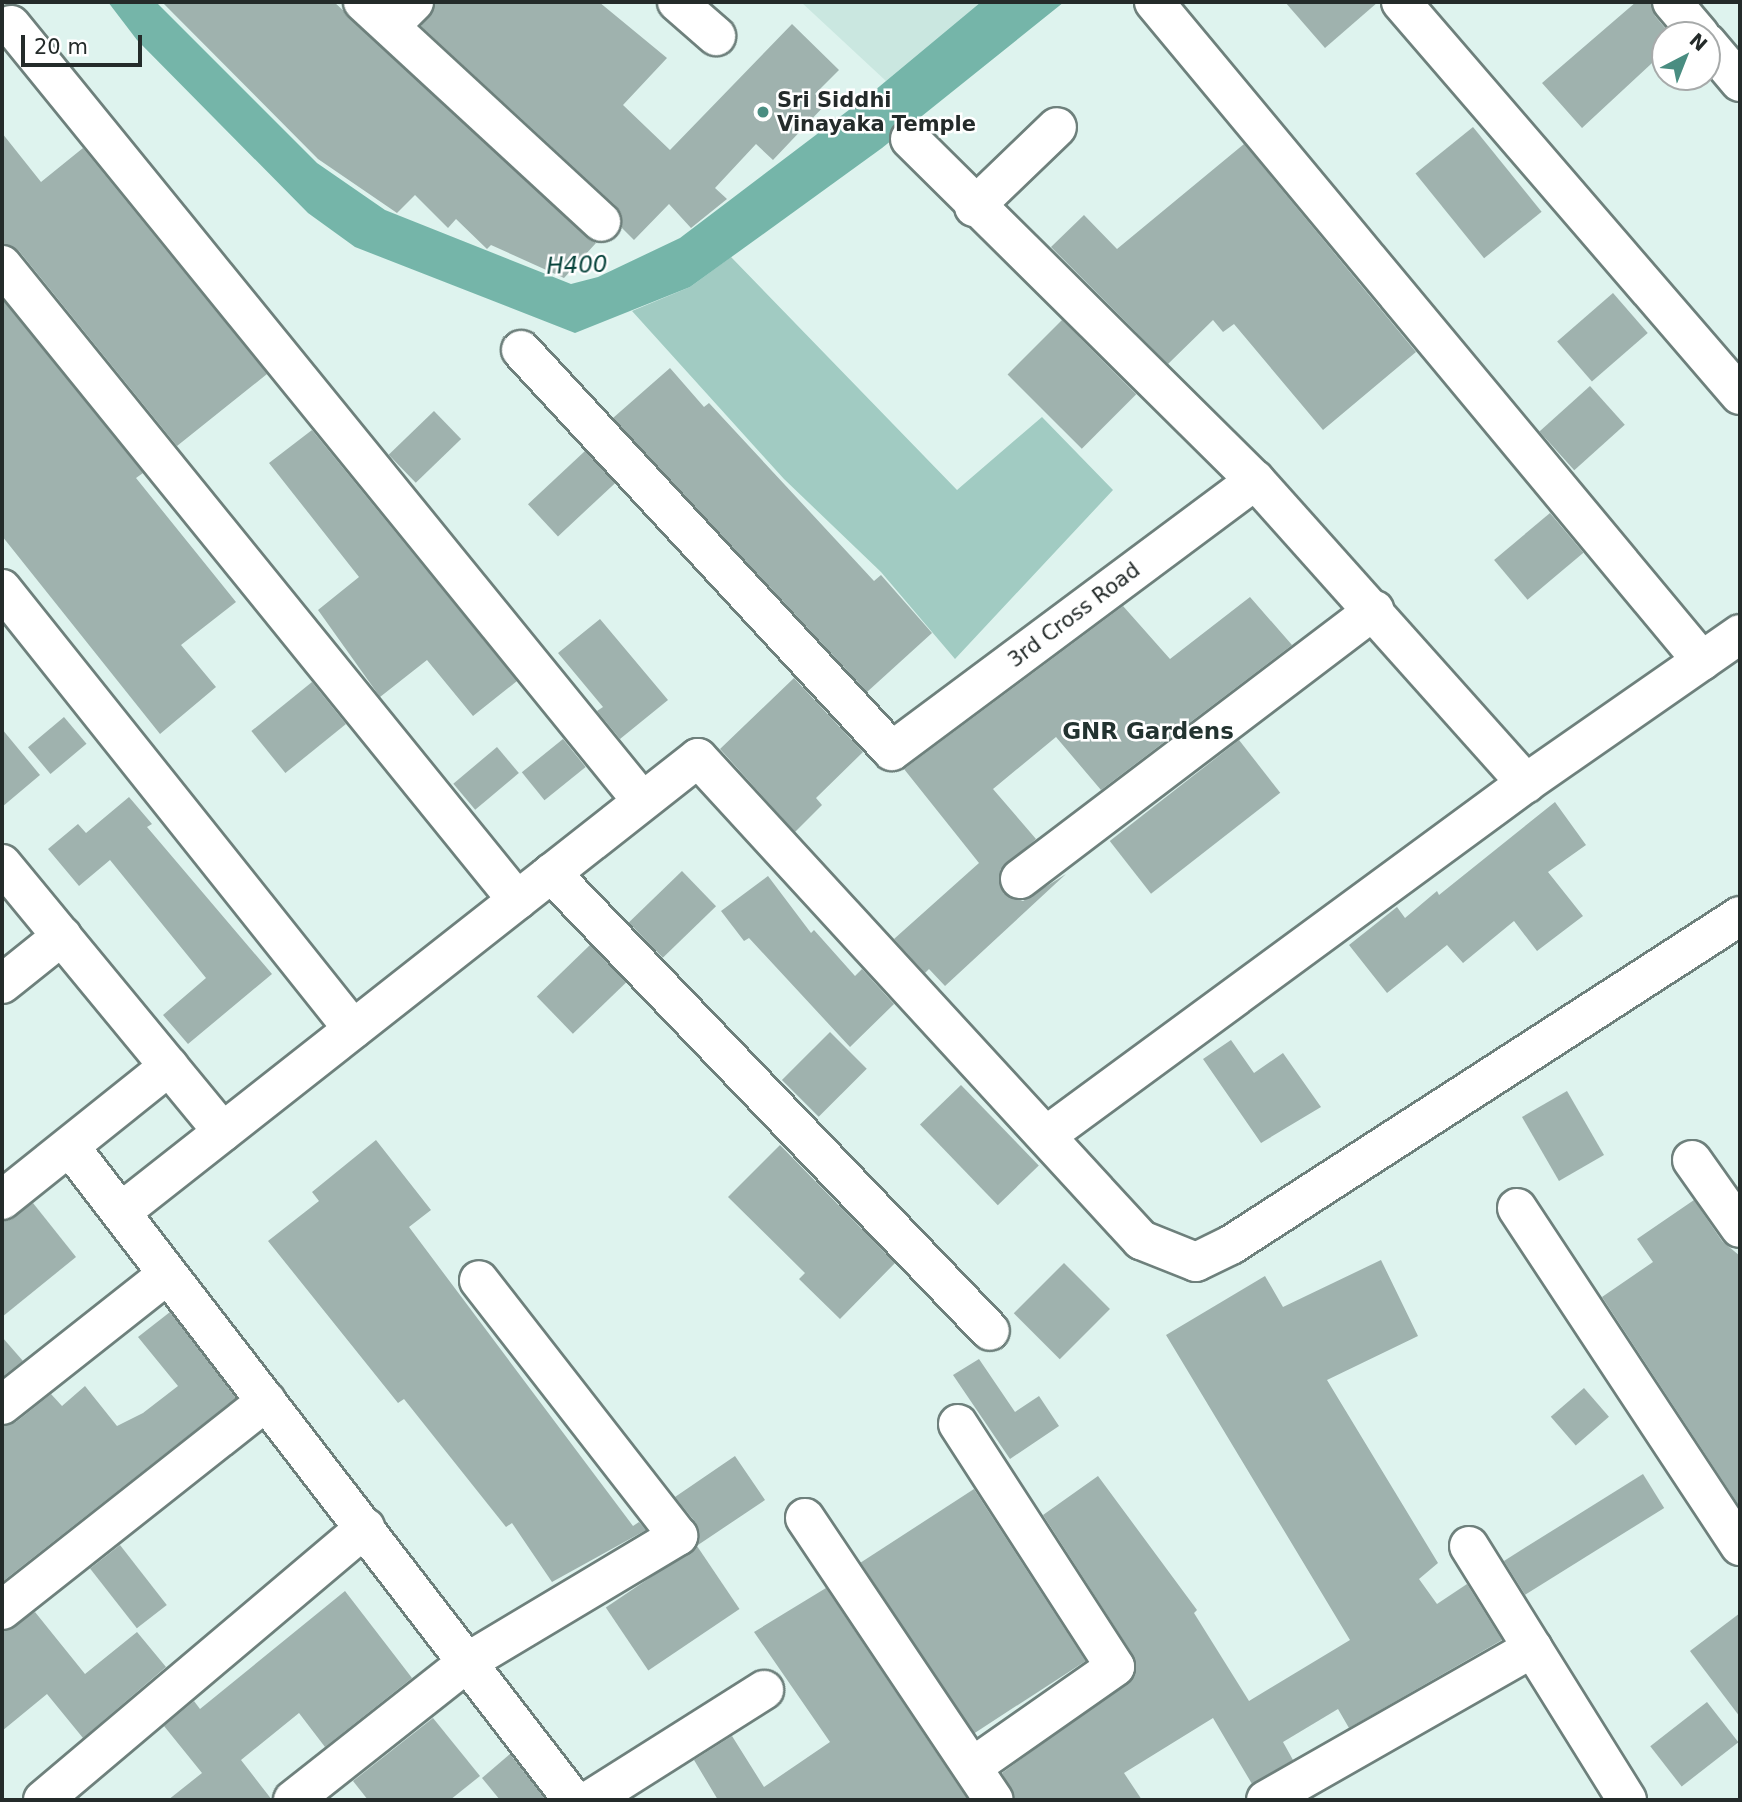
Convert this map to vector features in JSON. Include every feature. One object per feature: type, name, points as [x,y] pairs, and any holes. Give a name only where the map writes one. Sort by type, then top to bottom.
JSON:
[{"type":"street","points":[[677,2],[716,36]]},
{"type":"street","points":[[1154,2],[1702,662]]},
{"type":"street","points":[[1401,2],[1740,395]]},
{"type":"street","points":[[1672,2],[1688,21]]},
{"type":"street","points":[[389,10],[601,222]]},
{"type":"street","points":[[11,25],[642,801]]},
{"type":"street","points":[[1721,60],[1740,82]]},
{"type":"street","points":[[974,207],[1057,127]]},
{"type":"street","points":[[910,139],[974,207],[1255,480],[1526,783]]},
{"type":"street","points":[[2,265],[517,900]]},
{"type":"street","name":"3rd Cross Road","points":[[521,350],[892,751],[1255,480]]},
{"type":"street","points":[[2,589],[353,1029]]},
{"type":"street","points":[[1020,879],[1374,610]]},
{"type":"street","points":[[1047,1135],[1526,783],[1740,634]]},
{"type":"street","points":[[121,1212],[698,758],[1141,1240],[1196,1262],[1231,1245],[1740,916]]},
{"type":"street","points":[[2,863],[223,1132]]},
{"type":"street","points":[[551,873],[990,1331]]},
{"type":"street","points":[[2,984],[62,936]]},
{"type":"street","points":[[2,1200],[169,1066]]},
{"type":"street","points":[[70,1147],[469,1661],[571,1798],[764,1690]]},
{"type":"street","points":[[1692,1160],[1740,1228]]},
{"type":"street","points":[[1517,1208],[1740,1546]]},
{"type":"street","points":[[2,1405],[168,1273]]},
{"type":"street","points":[[293,1800],[469,1661],[678,1536],[480,1280]]},
{"type":"street","points":[[2,1610],[267,1401]]},
{"type":"street","points":[[958,1424],[1115,1667],[972,1767]]},
{"type":"street","points":[[805,1518],[994,1800]]},
{"type":"street","points":[[43,1800],[365,1528]]},
{"type":"street","points":[[1469,1546],[1627,1800]]},
{"type":"street","points":[[1266,1800],[1533,1648]]},
{"type":"shaded area","points":[[108,2],[156,2],[317,163],[385,210],[571,284],[598,277],[680,238],[874,91],[981,2],[1064,2],[882,148],[690,287],[575,333],[355,247],[308,213],[137,40]]},
{"type":"shaded area","points":[[801,2],[981,2],[886,81]]},
{"type":"shaded area","points":[[731,257],[957,490],[1042,417],[1113,490],[955,659],[881,572],[784,479],[632,311],[690,287]]},
{"type":"building","points":[[162,2],[334,2],[596,243],[564,278],[491,245],[487,249],[456,219],[448,228],[415,195],[397,213],[318,159]]},
{"type":"building","points":[[435,2],[599,2],[667,58],[623,105],[670,150],[792,24],[839,70],[815,94],[826,104],[773,160],[756,144],[715,188],[727,199],[691,228],[669,204],[634,240],[622,228],[616,206],[421,26]]},
{"type":"building","points":[[1285,2],[1378,2],[1325,48]]},
{"type":"building","points":[[1636,2],[1651,2],[1659,21],[1651,21],[1651,64],[1582,128],[1542,83]]},
{"type":"building","points":[[1473,127],[1542,212],[1484,258],[1415,174]]},
{"type":"building","points":[[2,133],[41,182],[83,148],[267,374],[177,446],[19,251],[2,244]]},
{"type":"building","points":[[1244,144],[1416,352],[1323,430],[1234,324],[1223,332],[1213,320],[1168,364],[1051,247],[1084,215],[1117,249]]},
{"type":"building","points":[[1613,293],[1648,333],[1592,382],[1557,342]]},
{"type":"building","points":[[2,299],[143,473],[136,478],[236,602],[181,645],[216,687],[160,734],[2,536]]},
{"type":"building","points":[[1062,320],[1136,394],[1082,449],[1008,374]]},
{"type":"building","points":[[670,368],[704,407],[709,403],[874,581],[881,575],[932,633],[867,692],[613,418]]},
{"type":"building","points":[[1590,386],[1625,425],[1574,470],[1539,432]]},
{"type":"building","points":[[434,411],[461,439],[416,483],[389,455]]},
{"type":"building","points":[[312,430],[517,681],[473,716],[427,660],[380,697],[318,610],[359,577],[269,463]]},
{"type":"building","points":[[585,451],[615,483],[558,536],[528,504]]},
{"type":"building","points":[[1550,513],[1583,553],[1528,600],[1494,560]]},
{"type":"building","points":[[1250,597],[1292,645],[1101,790],[1056,737],[993,789],[1036,839],[1000,870],[1003,893],[1023,901],[1066,874],[945,986],[929,969],[925,973],[894,939],[979,863],[904,769],[1123,606],[1170,659]]},
{"type":"building","points":[[600,619],[668,700],[620,739],[597,711],[603,707],[558,653]]},
{"type":"building","points":[[794,678],[863,752],[816,798],[822,805],[795,832],[720,749]]},
{"type":"building","points":[[312,682],[346,724],[285,773],[251,731]]},
{"type":"building","points":[[64,717],[86,744],[50,774],[28,747]]},
{"type":"building","points":[[2,729],[40,775],[2,807]]},
{"type":"building","points":[[563,739],[586,767],[544,800],[522,772]]},
{"type":"building","points":[[1239,740],[1280,793],[1151,894],[1110,841]]},
{"type":"building","points":[[497,747],[519,773],[475,810],[453,784]]},
{"type":"building","points":[[129,797],[152,824],[147,827],[272,974],[188,1044],[163,1015],[206,978],[110,860],[79,886],[48,849],[78,824],[86,833]]},
{"type":"building","points":[[1555,802],[1586,845],[1548,872],[1583,916],[1537,951],[1514,921],[1463,963],[1447,945],[1387,993],[1349,945],[1397,907],[1405,918],[1437,891],[1439,895]]},
{"type":"building","points":[[682,871],[716,906],[663,958],[629,922]]},
{"type":"building","points":[[768,876],[811,933],[814,930],[855,976],[862,969],[894,1004],[850,1047],[749,938],[744,941],[721,911]]},
{"type":"building","points":[[590,945],[626,982],[573,1034],[537,996]]},
{"type":"building","points":[[830,1032],[867,1069],[819,1117],[782,1080]]},
{"type":"building","points":[[1231,1040],[1254,1073],[1283,1053],[1321,1107],[1261,1143],[1203,1059]]},
{"type":"building","points":[[961,1085],[1039,1166],[998,1205],[920,1125]]},
{"type":"building","points":[[1567,1091],[1604,1155],[1559,1181],[1522,1117]]},
{"type":"building","points":[[376,1140],[431,1210],[409,1227],[633,1526],[639,1522],[646,1530],[552,1582],[512,1523],[506,1527],[404,1399],[398,1403],[268,1241],[319,1201],[312,1192]]},
{"type":"building","points":[[780,1145],[895,1263],[840,1319],[799,1279],[805,1273],[728,1197]]},
{"type":"building","points":[[1694,1200],[1722,1241],[1740,1256],[1740,1507],[1602,1297],[1653,1262],[1637,1239]]},
{"type":"building","points":[[33,1203],[76,1257],[2,1317],[2,1221]]},
{"type":"building","points":[[1381,1260],[1418,1336],[1327,1380],[1438,1563],[1419,1579],[1437,1604],[1467,1584],[1502,1640],[1349,1728],[1338,1709],[1283,1742],[1293,1760],[1252,1784],[1213,1718],[1124,1773],[1142,1800],[1016,1800],[1002,1773],[1135,1676],[1133,1655],[1043,1515],[1098,1476],[1197,1610],[1194,1613],[1249,1701],[1350,1640],[1166,1335],[1265,1276],[1283,1307]]},
{"type":"building","points":[[1064,1263],[1110,1309],[1060,1359],[1014,1313]]},
{"type":"building","points":[[170,1312],[236,1398],[2,1582],[2,1426],[16,1422],[51,1394],[62,1406],[85,1386],[117,1426],[143,1413],[178,1386],[138,1337]]},
{"type":"building","points":[[2,1337],[23,1361],[2,1377]]},
{"type":"building","points":[[979,1359],[1015,1412],[1039,1396],[1059,1426],[1010,1459],[953,1375]]},
{"type":"building","points":[[1584,1388],[1609,1417],[1576,1446],[1551,1417]]},
{"type":"building","points":[[735,1456],[765,1500],[698,1545],[696,1523],[675,1497]]},
{"type":"building","points":[[1643,1474],[1664,1508],[1525,1595],[1504,1561]]},
{"type":"building","points":[[974,1489],[1086,1661],[972,1734],[861,1563]]},
{"type":"building","points":[[120,1545],[167,1605],[137,1628],[90,1568]]},
{"type":"building","points":[[697,1546],[739,1609],[648,1671],[606,1608]]},
{"type":"building","points":[[826,1588],[968,1800],[718,1800],[694,1760],[732,1736],[764,1787],[830,1742],[754,1632]]},
{"type":"building","points":[[345,1591],[412,1678],[325,1747],[299,1713],[241,1760],[272,1800],[168,1800],[202,1773],[164,1726],[194,1701],[200,1709]]},
{"type":"building","points":[[35,1612],[85,1674],[137,1632],[166,1667],[83,1738],[47,1694],[2,1731],[2,1631]]},
{"type":"building","points":[[1740,1613],[1740,1717],[1690,1651]]},
{"type":"building","points":[[1707,1702],[1738,1742],[1682,1787],[1650,1746]]},
{"type":"building","points":[[433,1718],[480,1776],[450,1800],[368,1800],[353,1781]]},
{"type":"building","points":[[510,1754],[546,1800],[500,1800],[482,1778]]},
{"type":"place","name":"Sri Siddhi Vinayaka Temple","points":[[763,112]]},
{"type":"district","name":"GNR Gardens","points":[[1148,731]]},
{"type":"water label","name":"H400","points":[[577,265]]}]
